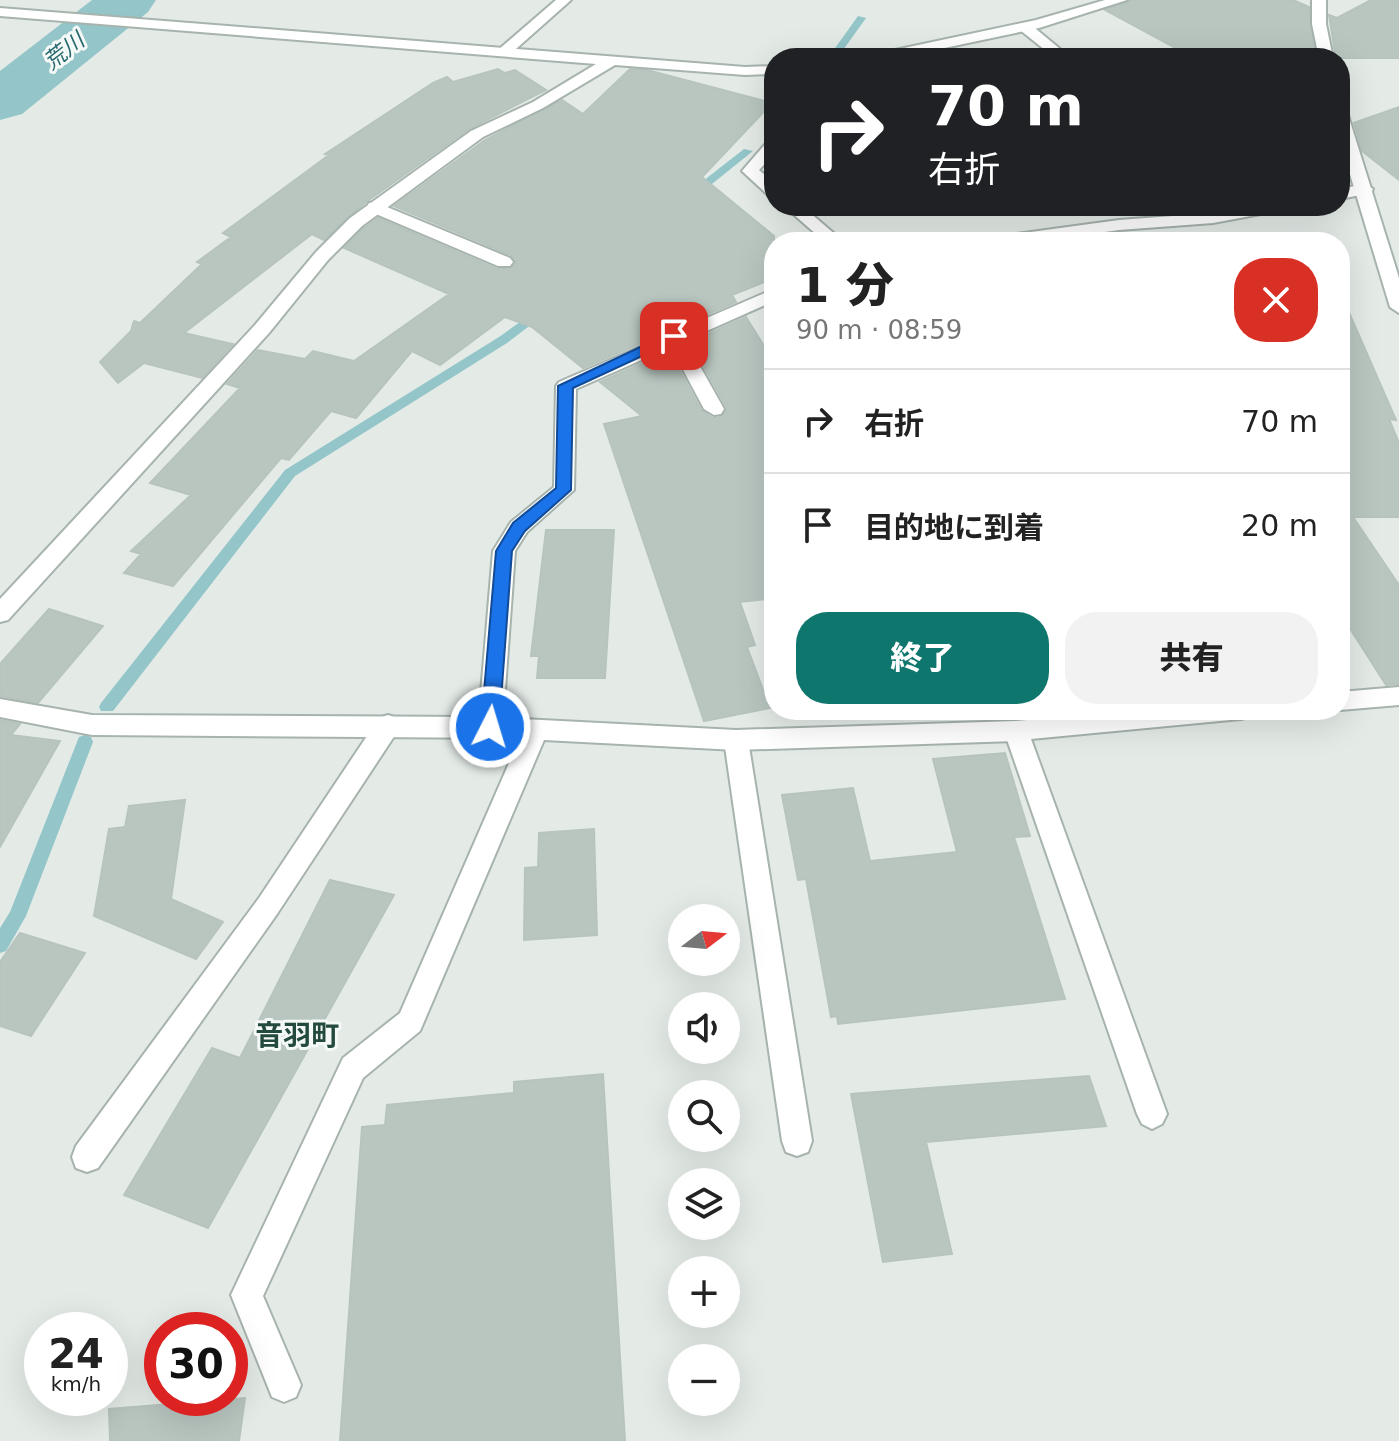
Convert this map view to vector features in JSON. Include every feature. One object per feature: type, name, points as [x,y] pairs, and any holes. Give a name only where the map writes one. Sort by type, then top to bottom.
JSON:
[{"type":"street","points":[[498,52],[564,0]]},
{"type":"street","points":[[924,48],[1025,27],[1120,0]]},
{"type":"street","points":[[1319,0],[1319,24],[1324,48]]},
{"type":"street","points":[[0,12],[764,70]]},
{"type":"street","points":[[1025,27],[1051,48]]},
{"type":"street","points":[[0,614],[262,329],[322,256],[375,207],[477,134],[538,105],[611,61]]},
{"type":"street","points":[[1350,152],[1365,189],[1399,307]]},
{"type":"street","points":[[764,155],[750,171],[764,183]]},
{"type":"street","points":[[1350,192],[1365,189]]},
{"type":"street","points":[[375,207],[504,262]]},
{"type":"street","points":[[804,216],[823,232]]},
{"type":"street","points":[[1068,232],[1224,216]]},
{"type":"street","points":[[490,727],[504,551],[519,527],[564,490],[566,386],[764,298]]},
{"type":"street","points":[[674,336],[714,409]]},
{"type":"street","points":[[1350,700],[1399,696]]},
{"type":"street","points":[[0,708],[92,725],[490,727],[736,740],[1016,731],[1123,720]]},
{"type":"street","points":[[87,1157],[268,906],[388,725]]},
{"type":"street","points":[[284,1385],[247,1295],[353,1068],[410,1022],[536,729]]},
{"type":"street","points":[[1016,731],[1152,1114]]},
{"type":"street","points":[[736,740],[797,1141]]},
{"type":"building","points":[[1130,0],[1293,0],[1309,7],[1315,48],[1175,48],[1105,10]]},
{"type":"building","points":[[1371,0],[1399,0],[1399,58],[1350,58],[1350,48],[1334,48],[1329,15],[1337,18]]},
{"type":"building","points":[[498,69],[505,73],[515,70],[546,90],[469,129],[366,202],[324,240],[312,234],[184,333],[233,344],[202,378],[144,363],[118,383],[100,362],[131,331],[134,321],[140,323],[202,264],[197,262],[231,237],[223,233],[329,155],[325,154],[433,83],[447,77],[453,82]]},
{"type":"building","points":[[630,69],[647,70],[764,101],[764,111],[702,177],[769,232],[764,232],[764,282],[732,295],[736,302],[583,368],[532,327],[505,317],[440,365],[412,351],[356,418],[331,411],[289,460],[281,458],[173,586],[124,573],[141,554],[131,551],[191,495],[150,483],[240,388],[227,384],[258,350],[305,359],[313,351],[354,361],[449,294],[344,248],[364,228],[378,218],[497,269],[512,268],[516,262],[511,255],[394,206],[485,140],[562,100],[583,114]]},
{"type":"building","points":[[1399,107],[1399,180],[1362,151],[1354,123]]},
{"type":"building","points":[[1350,315],[1396,420],[1389,419],[1399,443],[1399,517],[1353,517],[1399,585],[1399,684],[1386,685],[1350,629]]},
{"type":"building","points":[[746,317],[764,346],[764,599],[740,602],[755,645],[747,647],[764,692],[764,709],[704,721],[604,424],[642,416],[600,382],[669,351],[701,410],[712,418],[721,417],[727,408],[690,342]]},
{"type":"building","points":[[546,530],[614,530],[605,678],[537,678],[539,656],[531,656]]},
{"type":"building","points":[[49,609],[103,626],[38,703],[0,696],[0,664]]},
{"type":"building","points":[[0,720],[20,724],[11,735],[60,741],[0,847]]},
{"type":"building","points":[[1005,753],[1030,836],[1014,837],[1065,999],[838,1024],[837,1016],[831,1017],[806,879],[798,880],[782,795],[853,788],[870,861],[957,852],[933,759]]},
{"type":"building","points":[[185,800],[171,899],[223,922],[196,959],[94,916],[109,829],[125,827],[129,806]]},
{"type":"building","points":[[594,829],[597,935],[524,940],[525,868],[538,867],[539,833]]},
{"type":"building","points":[[330,880],[394,895],[208,1228],[124,1195],[212,1048],[240,1058]]},
{"type":"building","points":[[20,933],[85,953],[31,1036],[0,1026],[0,962]]},
{"type":"building","points":[[603,1074],[625,1441],[340,1441],[362,1127],[385,1125],[387,1105],[514,1093],[514,1082]]},
{"type":"building","points":[[1089,1076],[1106,1126],[926,1142],[952,1254],[883,1262],[851,1094]]},
{"type":"building","points":[[144,1406],[144,1416],[242,1416],[239,1441],[110,1441],[109,1416],[128,1416],[128,1407]]},
{"type":"waterway","name":"荒川","points":[[0,101],[128,0]]},
{"type":"waterway","points":[[840,48],[861,18]]},
{"type":"waterway","points":[[693,194],[748,151]]},
{"type":"waterway","points":[[107,707],[290,473],[503,340],[541,311]]},
{"type":"waterway","points":[[0,945],[17,916],[85,742]]},
{"type":"district","name":"音羽町","points":[[297,1035]]},
{"type":"route","points":[[490,727],[504,551],[519,527],[564,490],[566,386],[674,336]]}]
